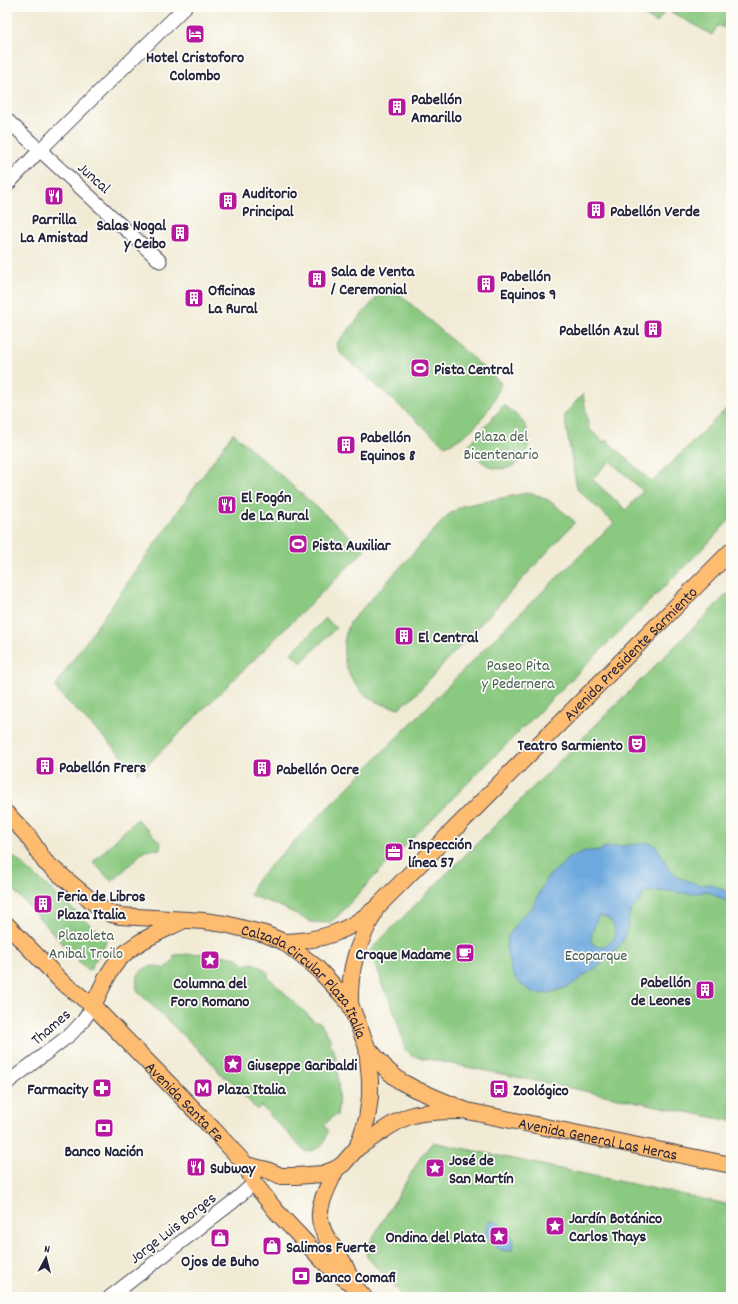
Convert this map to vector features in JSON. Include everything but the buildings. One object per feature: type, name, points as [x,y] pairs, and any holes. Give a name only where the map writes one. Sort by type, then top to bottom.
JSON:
[{"type":"main road","name":"Avenida Presidente Sarmiento","points":[[284,942],[303,942],[339,932],[352,926],[376,908],[731,552]]},
{"type":"main road","points":[[7,814],[28,836],[45,862],[99,907],[111,914],[120,916],[183,920]]},
{"type":"main road","name":"Avenida Presidente Sarmiento","points":[[350,1004],[353,960],[376,908]]},
{"type":"main road","points":[[93,1006],[112,968],[125,954],[153,936],[183,920]]},
{"type":"main road","name":"Calzada Circular Plaza Italia","points":[[183,920],[204,921],[245,928],[284,942],[316,967],[350,1004],[367,1048],[370,1080],[370,1097],[367,1119],[357,1148],[349,1158],[336,1169],[322,1174],[281,1176],[267,1170],[246,1165]]},
{"type":"main road","name":"Avenida Santa Fe","points":[[7,925],[62,982],[93,1006],[212,1129],[246,1165],[254,1183],[276,1211],[326,1264],[353,1285],[364,1297]]},
{"type":"main road","name":"Avenida General Las Heras","points":[[367,1048],[388,1071],[400,1080],[415,1089],[466,1110],[731,1165]]},
{"type":"main road","name":"Avenida General Las Heras","points":[[357,1148],[384,1130],[412,1115],[466,1110]]},
{"type":"main road","name":"Avenida Santa Fe","points":[[336,1169],[319,1214],[326,1238],[343,1262],[353,1285]]},
{"type":"street","points":[[7,185],[40,150],[185,7]]},
{"type":"street","name":"Juncal","points":[[7,120],[160,261]]},
{"type":"street","name":"Thames","points":[[7,1083],[71,1034],[83,1021],[93,1006]]},
{"type":"street","name":"Jorge Luis Borges","points":[[110,1297],[234,1201],[254,1183]]},
{"type":"green space","points":[[630,7],[731,7],[731,13],[723,28],[718,25],[712,35],[666,9],[657,23]]},
{"type":"green space","name":"Pista Central","points":[[386,287],[395,290],[501,383],[486,413],[475,426],[456,441],[445,446],[340,353],[336,344]]},
{"type":"green space","name":"Paseo Pita y Pedernera","points":[[583,394],[589,429],[604,442],[606,440],[652,482],[731,404],[731,518],[710,541],[373,878],[338,916],[329,923],[311,922],[282,907],[250,895],[257,879],[513,620],[614,523],[577,489],[564,415]],"holes":[[[610,461],[643,491],[626,510],[592,479]]]},
{"type":"green space","name":"Plaza del Bicentenario","points":[[504,405],[522,421],[526,427],[529,436],[529,444],[522,459],[508,468],[500,469],[491,467],[484,463],[467,447]]},
{"type":"green space","points":[[233,433],[365,550],[139,773],[58,692],[56,687],[59,680]]},
{"type":"green space","points":[[527,493],[534,494],[547,500],[575,522],[414,696],[399,708],[374,701],[362,692],[353,681],[345,660],[345,640],[350,622],[448,515],[462,506]]},
{"type":"green space","name":"Ecoparque","points":[[731,590],[731,1121],[412,1057],[404,1048],[405,1047],[389,998],[383,987],[381,978],[369,951]]},
{"type":"green space","points":[[326,618],[336,628],[301,663],[291,653]]},
{"type":"green space","points":[[137,819],[161,843],[160,849],[145,850],[112,882],[93,862]]},
{"type":"green space","name":"Plazoleta Anibal Troilo","points":[[7,852],[94,928],[108,934],[105,944],[91,969],[87,970],[7,883]]},
{"type":"green space","name":"Plaza Italia","points":[[208,953],[238,958],[244,965],[253,963],[259,966],[268,973],[268,977],[315,1022],[320,1022],[331,1040],[329,1043],[335,1054],[338,1071],[338,1110],[337,1116],[335,1115],[324,1125],[328,1130],[327,1135],[322,1146],[319,1148],[306,1152],[261,1106],[257,1110],[231,1081],[220,1074],[216,1067],[138,992],[136,982],[137,978],[145,968],[155,966],[165,969],[174,960],[173,957],[175,955]]},
{"type":"green space","name":"Jardín Botánico Carlos Thays","points":[[433,1142],[731,1205],[731,1297],[404,1297],[367,1257],[366,1252],[367,1247],[422,1155]]},
{"type":"water","points":[[651,843],[657,847],[668,867],[677,877],[699,885],[713,885],[727,892],[731,898],[731,906],[726,901],[707,891],[692,894],[668,891],[644,892],[641,901],[631,910],[622,943],[604,962],[570,986],[549,993],[541,994],[532,992],[517,981],[512,972],[506,947],[508,936],[522,916],[533,907],[546,879],[568,858],[585,851],[599,851],[606,847]],"holes":[[[598,916],[603,916],[610,920],[614,926],[615,935],[614,939],[606,946],[596,946],[591,942],[591,936]]]},
{"type":"water","points":[[490,1221],[498,1223],[508,1231],[514,1243],[512,1250],[502,1250],[488,1239],[486,1228],[487,1223]]},
{"type":"place","name":"Hotel Cristoforo Colombo","points":[[195,34]]},
{"type":"place","name":"Pabellón Amarillo","points":[[397,107]]},
{"type":"place","name":"Parrilla La Amistad","points":[[54,196]]},
{"type":"place","name":"Auditorio Principal","points":[[228,201]]},
{"type":"place","name":"Pabellón Verde","points":[[596,210]]},
{"type":"place","name":"Salas Nogal y Ceibo","points":[[180,233]]},
{"type":"place","name":"Sala de Venta / Ceremonial","points":[[317,279]]},
{"type":"place","name":"Pabellón Equinos 9","points":[[486,284]]},
{"type":"place","name":"Oficinas La Rural","points":[[194,298]]},
{"type":"place","name":"Pabellón Azul","points":[[653,329]]},
{"type":"place","name":"Pista Central","points":[[420,368]]},
{"type":"place","name":"Pabellón Equinos 8","points":[[346,445]]},
{"type":"place","name":"El Fogón de La Rural","points":[[227,505]]},
{"type":"place","name":"Pista Auxiliar","points":[[298,544]]},
{"type":"place","name":"El Central","points":[[404,636]]},
{"type":"place","name":"Teatro Sarmiento","points":[[637,744]]},
{"type":"place","name":"Pabellón Frers","points":[[45,766]]},
{"type":"place","name":"Pabellón Ocre","points":[[262,768]]},
{"type":"place","name":"Inspección línea 57","points":[[394,852]]},
{"type":"place","name":"Feria de Libros Plaza Italia","points":[[43,904]]},
{"type":"place","name":"Croque Madame","points":[[465,953]]},
{"type":"place","name":"Columna del Foro Romano","points":[[210,960]]},
{"type":"place","name":"Pabellón de Leones","points":[[705,990]]},
{"type":"place","name":"Giuseppe Garibaldi","points":[[233,1064]]},
{"type":"place","name":"Farmacity","points":[[102,1088]]},
{"type":"place","name":"Plaza Italia","points":[[203,1088]]},
{"type":"place","name":"Zoológico","points":[[499,1089]]},
{"type":"place","name":"Banco Nación","points":[[104,1128]]},
{"type":"place","name":"Subway","points":[[196,1167]]},
{"type":"place","name":"José de San Martín","points":[[435,1168]]},
{"type":"place","name":"Jardín Botánico Carlos Thays","points":[[555,1226]]},
{"type":"place","name":"Ondina del Plata","points":[[499,1236]]},
{"type":"place","name":"Ojos de Buho","points":[[220,1238]]},
{"type":"place","name":"Salimos Fuerte","points":[[272,1246]]},
{"type":"place","name":"Banco Comafi","points":[[301,1276]]}]
